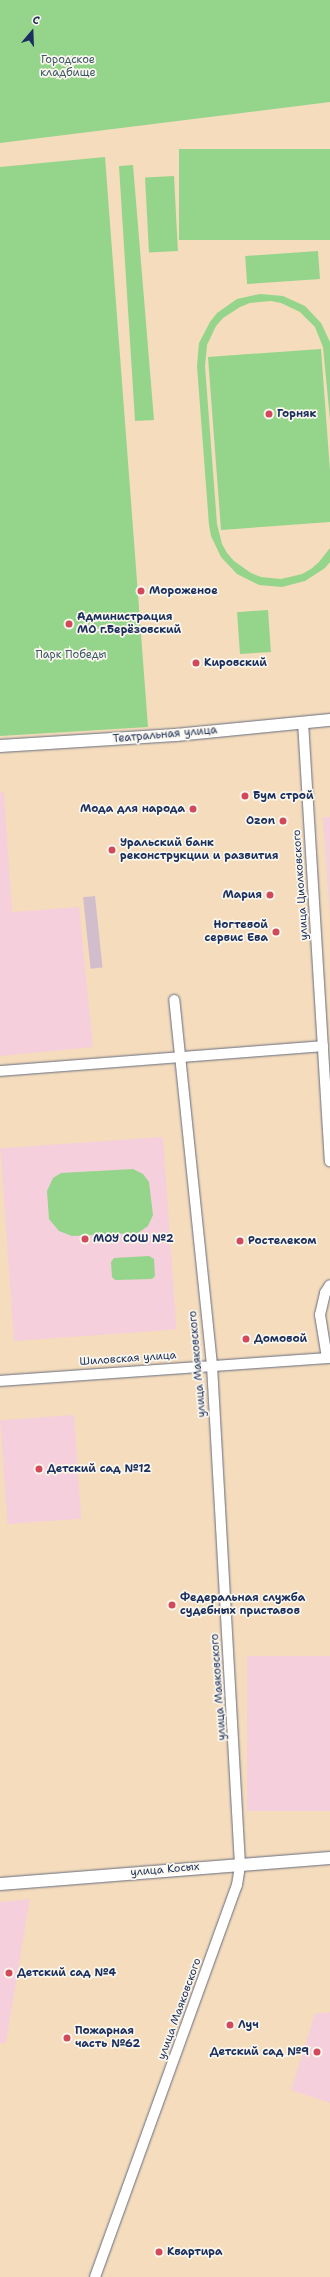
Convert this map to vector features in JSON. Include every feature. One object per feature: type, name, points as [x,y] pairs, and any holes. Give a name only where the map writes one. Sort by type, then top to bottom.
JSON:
[{"type":"street","name":"Театральная улица","points":[[0,746],[176,735],[330,720]]},
{"type":"street","name":"улица Циолковского","points":[[303,722],[330,1161]]},
{"type":"street","name":"улица Маяковского","points":[[95,2277],[237,1885],[240,1865],[212,1365],[178,1056],[174,1000]]},
{"type":"street","points":[[0,1071],[178,1056],[323,1046]]},
{"type":"street","points":[[328,1358],[320,1315],[326,1293],[330,1285]]},
{"type":"street","name":"Шиловская улица","points":[[0,1381],[328,1358]]},
{"type":"street","name":"улица Косых","points":[[0,1884],[330,1858]]},
{"type":"shaded area","points":[[4,792],[12,912],[79,907],[93,1047],[0,1056],[0,793]]},
{"type":"shaded area","points":[[323,817],[330,817],[330,919]]},
{"type":"shaded area","points":[[95,896],[103,968],[91,969],[83,897]]},
{"type":"shaded area","name":"МОУ СОШ №2","points":[[163,1137],[176,1330],[14,1341],[0,1148]]},
{"type":"shaded area","name":"Детский сад №12","points":[[74,1415],[81,1519],[7,1524],[0,1420]]},
{"type":"shaded area","points":[[247,1656],[330,1656],[330,1811],[247,1811]]},
{"type":"shaded area","name":"Детский сад №4","points":[[30,1899],[6,2043],[0,2043],[0,1902]]},
{"type":"shaded area","name":"Детский сад №9","points":[[330,2012],[330,2103],[291,2090],[315,2014]]},
{"type":"green space","name":"Городское кладбище","points":[[0,0],[330,0],[330,102],[0,143]]},
{"type":"green space","points":[[179,149],[330,149],[330,240],[179,240]]},
{"type":"green space","name":"Парк Победы","points":[[105,157],[148,727],[0,736],[0,167]]},
{"type":"green space","points":[[133,165],[154,420],[135,421],[119,166]]},
{"type":"green space","points":[[174,176],[178,251],[149,252],[145,178]]},
{"type":"green space","points":[[318,251],[320,279],[247,284],[245,256]]},
{"type":"green space","points":[[260,294],[283,296],[305,306],[321,323],[330,342],[330,420],[323,347],[315,327],[300,312],[281,303],[271,301],[250,303],[240,307],[223,318],[216,326],[207,345],[205,366],[217,524],[222,544],[227,553],[234,561],[251,573],[261,577],[281,579],[302,574],[311,569],[319,562],[330,548],[330,562],[325,568],[305,581],[282,587],[259,585],[237,574],[221,557],[211,536],[197,366],[199,343],[210,322],[217,313],[237,299]]},
{"type":"green space","name":"Горняк","points":[[321,349],[330,471],[330,522],[221,530],[208,357]]},
{"type":"green space","points":[[268,610],[271,652],[240,654],[237,612]]},
{"type":"green space","points":[[133,1169],[143,1174],[149,1182],[153,1215],[148,1226],[138,1233],[72,1236],[59,1231],[49,1219],[47,1191],[53,1178],[61,1173]]},
{"type":"green space","points":[[149,1256],[154,1259],[155,1276],[152,1279],[115,1280],[112,1277],[111,1262],[114,1258]]},
{"type":"place","name":"Горняк","points":[[269,414]]},
{"type":"place","name":"Мороженое","points":[[141,591]]},
{"type":"place","name":"Администрация МО г.Берёзовский","points":[[69,624]]},
{"type":"place","name":"Кировский","points":[[196,663]]},
{"type":"place","name":"Бум строй","points":[[245,796]]},
{"type":"place","name":"Мода для народа","points":[[193,809]]},
{"type":"place","name":"Ozon","points":[[283,821]]},
{"type":"place","name":"Уральский банк реконструкции и развития","points":[[112,850]]},
{"type":"place","name":"Мария","points":[[270,895]]},
{"type":"place","name":"Ногтевой сервис Ева","points":[[276,932]]},
{"type":"place","name":"МОУ СОШ №2","points":[[85,1239]]},
{"type":"place","name":"Ростелеком","points":[[240,1241]]},
{"type":"place","name":"Домовой","points":[[246,1339]]},
{"type":"place","name":"Детский сад №12","points":[[39,1469]]},
{"type":"place","name":"Федеральная служба судебных приставов","points":[[172,1605]]},
{"type":"place","name":"Детский сад №4","points":[[9,1973]]},
{"type":"place","name":"Луч","points":[[230,2025]]},
{"type":"place","name":"Пожарная часть №62","points":[[67,2038]]},
{"type":"place","name":"Детский сад №9","points":[[317,2052]]},
{"type":"place","name":"Квартира","points":[[159,2252]]}]
